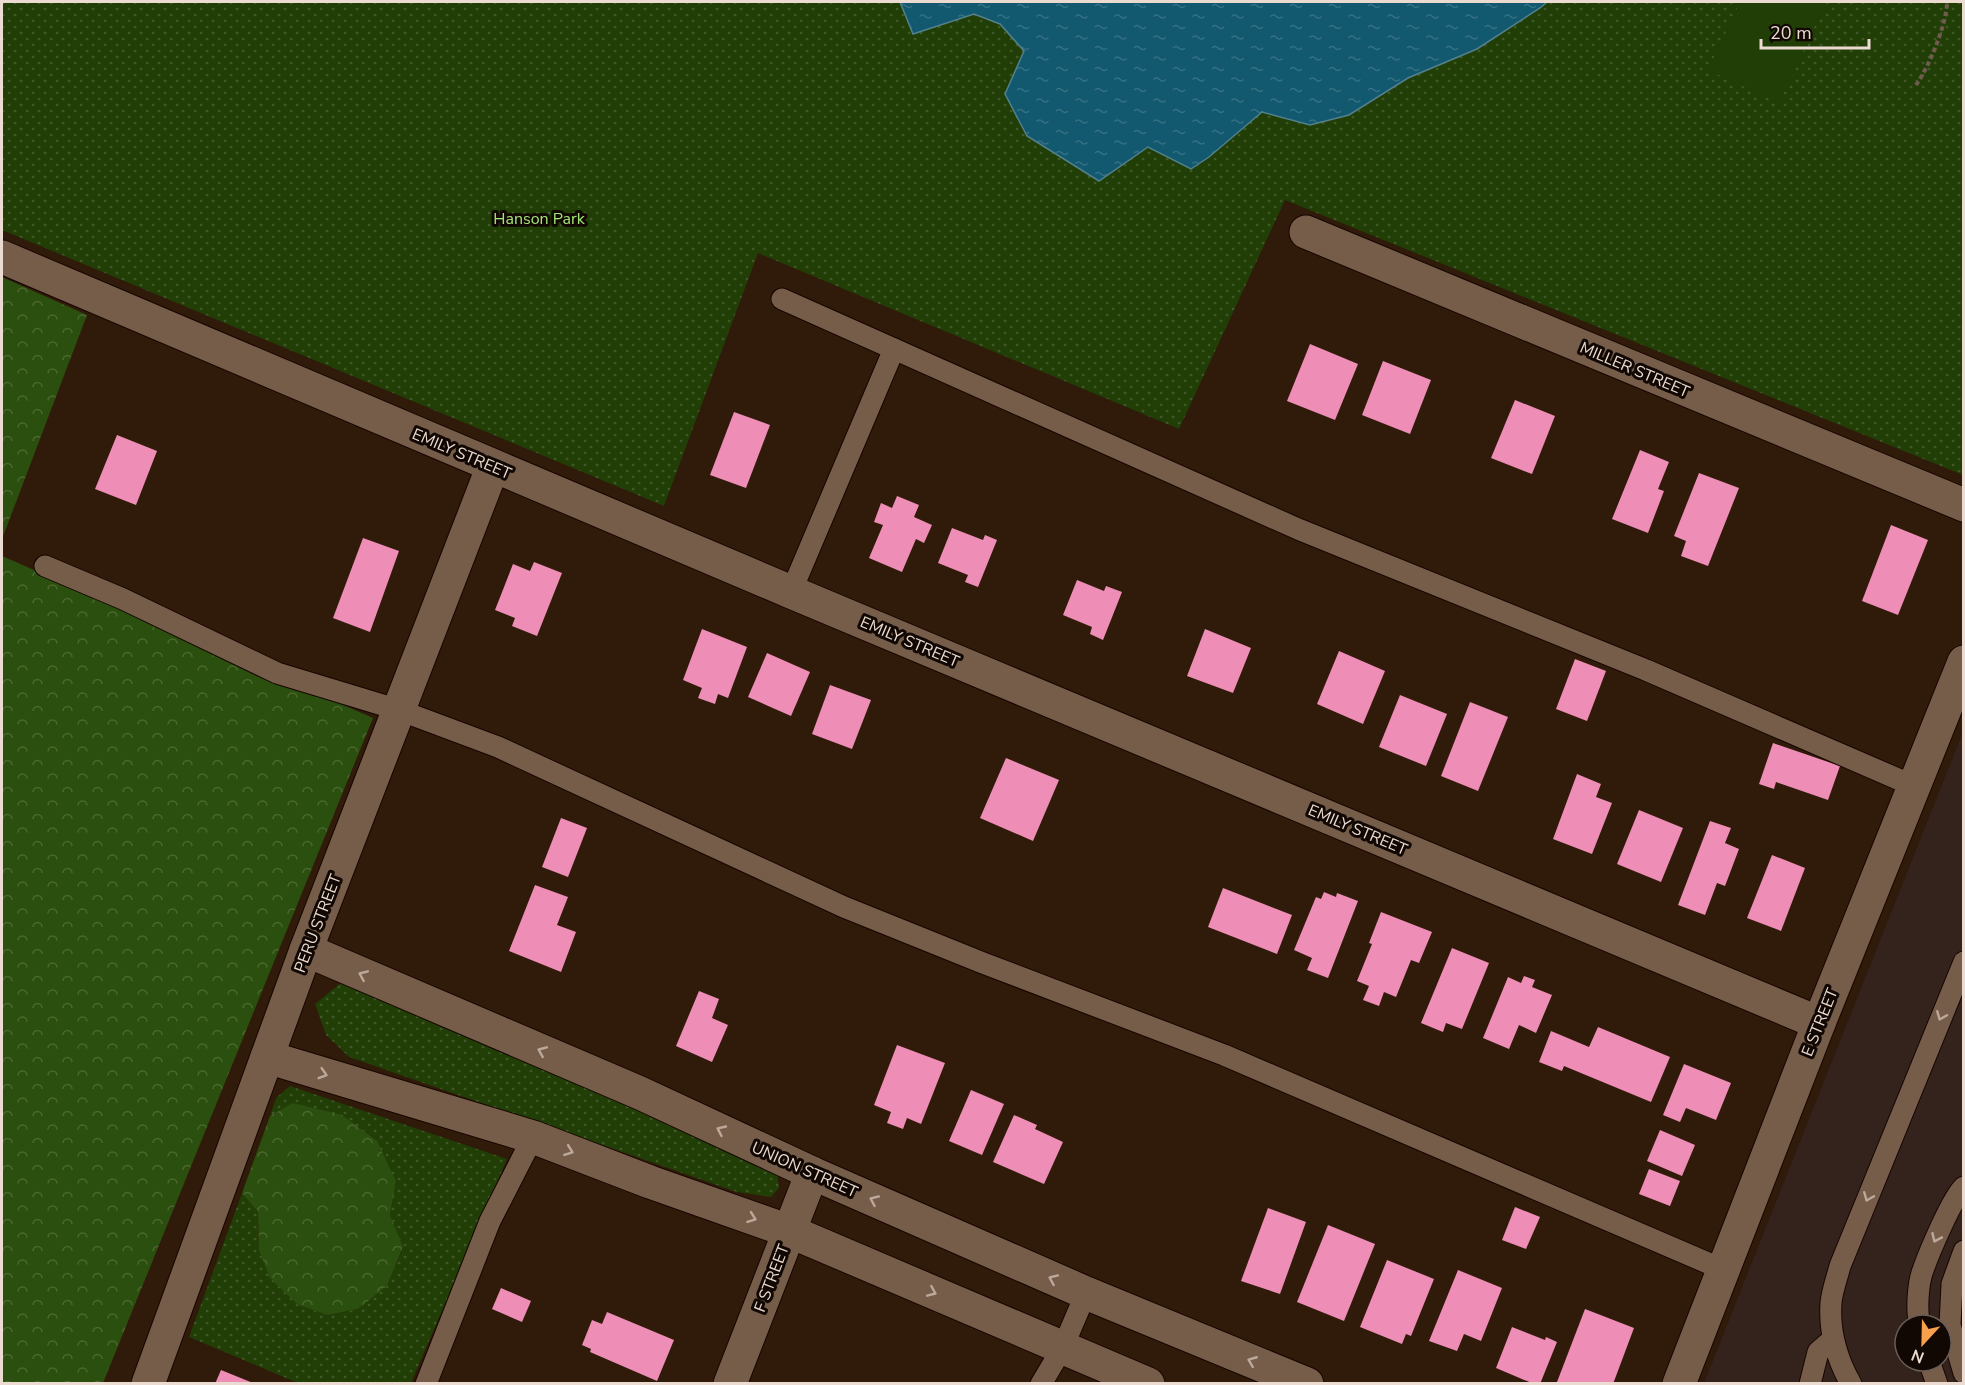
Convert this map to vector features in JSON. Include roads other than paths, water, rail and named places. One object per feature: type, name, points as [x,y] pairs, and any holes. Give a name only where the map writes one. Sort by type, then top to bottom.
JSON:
[{"type":"street","name":"MILLER STREET","points":[[1306,232],[1964,505]]},
{"type":"street","name":"EMILY STREET","points":[[2,257],[791,592],[1819,1023]]},
{"type":"street","name":"PERU STREET","points":[[148,1383],[306,950],[493,466]]},
{"type":"street","name":"E STREET","points":[[1679,1383],[1819,1023],[1964,662]]},
{"type":"street","name":"UNION STREET","points":[[306,950],[640,1093],[812,1173],[1086,1293],[1306,1383]]},
{"type":"street","points":[[267,1057],[532,1137],[789,1232],[1148,1383]]},
{"type":"street","name":"F STREET","points":[[730,1383],[812,1173]]},
{"type":"lane","points":[[782,299],[1298,529],[1646,670],[1914,786]]},
{"type":"lane","points":[[791,592],[894,349]]},
{"type":"lane","points":[[45,566],[123,599],[277,673],[399,710],[498,747],[843,907],[983,963],[1224,1054],[1724,1270]]},
{"type":"lane","points":[[1851,1383],[1841,1366],[1833,1339],[1831,1303],[1840,1266],[1964,962]]},
{"type":"lane","points":[[426,1383],[490,1221],[532,1137]]},
{"type":"lane","points":[[1917,1313],[1922,1272],[1942,1226],[1964,1187]]},
{"type":"lane","points":[[1964,1251],[1952,1284],[1950,1325],[1964,1373]]},
{"type":"lane","points":[[1041,1383],[1063,1347],[1086,1293]]},
{"type":"lane","points":[[1810,1383],[1818,1352],[1833,1339]]},
{"type":"water","points":[[900,2],[1547,2],[1477,49],[1408,78],[1349,115],[1310,125],[1262,112],[1209,157],[1191,169],[1148,147],[1099,181],[1027,136],[1005,94],[1024,51],[1000,24],[974,14],[913,34]]},
{"type":"park label","name":"Hanson Park","points":[[539,218]]}]
